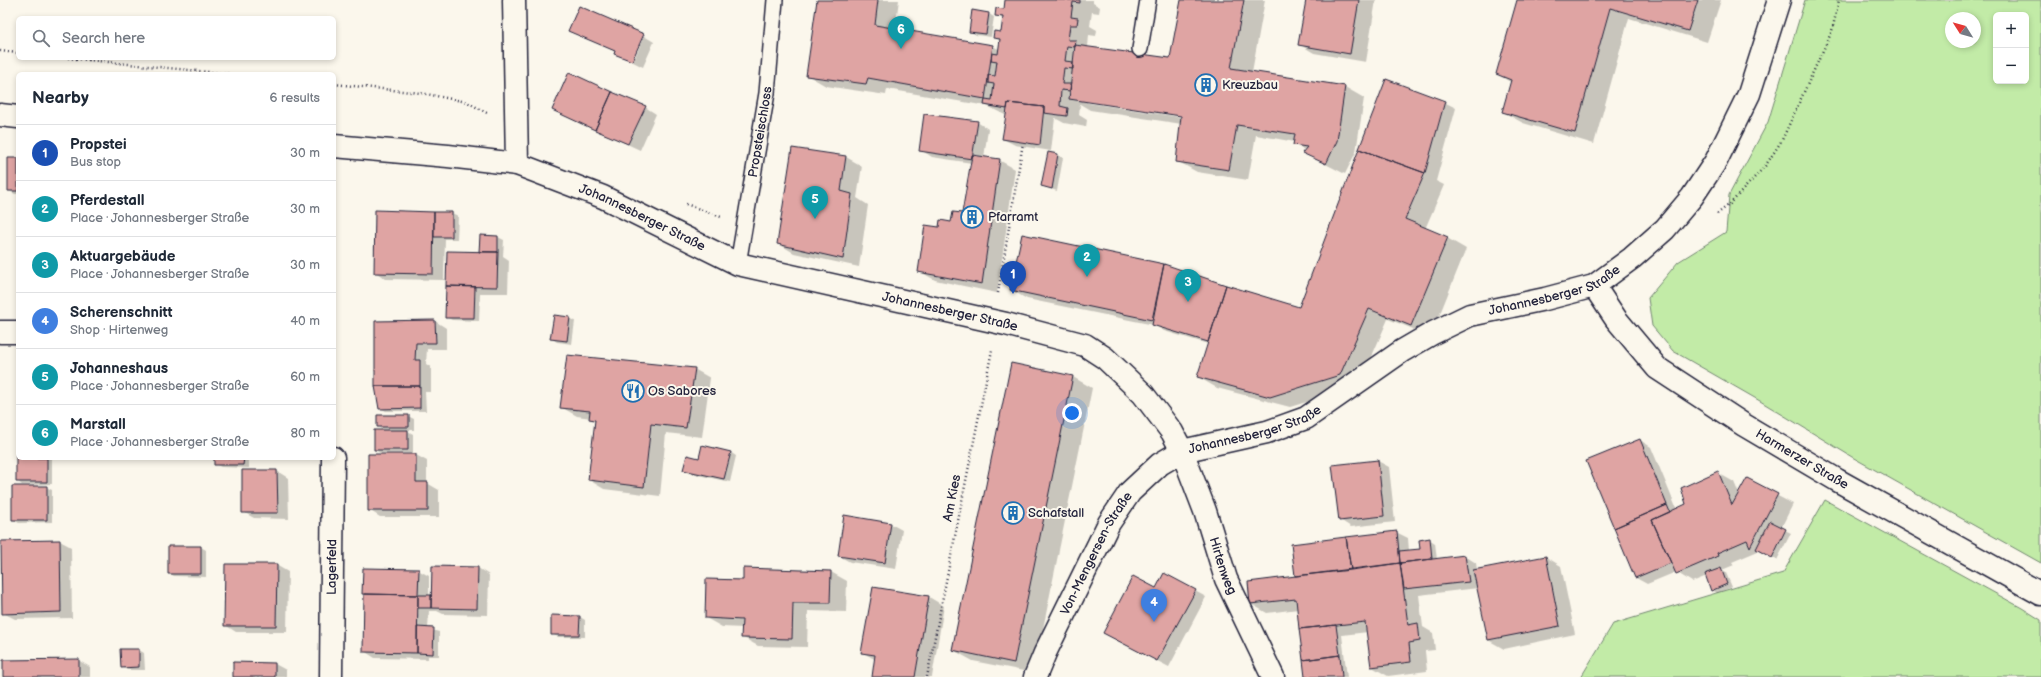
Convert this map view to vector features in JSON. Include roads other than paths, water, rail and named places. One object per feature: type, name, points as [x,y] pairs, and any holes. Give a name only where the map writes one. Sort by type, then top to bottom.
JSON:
[{"type":"street","points":[[514,0],[517,164]]},
{"type":"street","name":"Johannesberger Straße","points":[[336,146],[517,164],[603,197],[738,264],[997,322],[1085,345],[1104,358],[1143,394],[1172,432],[1182,451],[1267,432],[1306,418],[1402,351],[1433,333],[1470,315],[1545,299],[1594,286],[1632,258],[1665,229],[1692,197],[1716,161],[1749,94],[1779,0]]},
{"type":"street","points":[[0,115],[16,117]]},
{"type":"street","name":"Harmerzer Straße","points":[[1594,286],[1616,319],[1656,368],[1744,425],[1837,480],[2041,594]]},
{"type":"street","points":[[0,332],[16,332]]},
{"type":"street","name":"Von-Mengersen-Straße","points":[[1035,677],[1045,653],[1109,523],[1130,492],[1160,464],[1182,451]]},
{"type":"street","name":"Hirtenweg","points":[[1182,451],[1204,511],[1226,579],[1273,677]]},
{"type":"street","name":"Lagerfeld","points":[[331,677],[333,460]]},
{"type":"lane","name":"Propsteischloss","points":[[738,264],[768,93],[775,0]]},
{"type":"lane","points":[[1140,49],[1148,0]]},
{"type":"place","name":"Marstall","points":[[901,49]]},
{"type":"place","name":"Kreuzbau","points":[[1206,85]]},
{"type":"place","name":"Pfarramt","points":[[972,217]]},
{"type":"place","name":"Johanneshaus","points":[[815,219]]},
{"type":"place","name":"Pferdestall","points":[[1087,277]]},
{"type":"place","name":"Propstei","points":[[1013,294]]},
{"type":"place","name":"Aktuargebäude","points":[[1188,302]]},
{"type":"place","name":"Os Sabores","points":[[633,391]]},
{"type":"place","name":"Schafstall","points":[[1013,513]]},
{"type":"place","name":"Scherenschnitt","points":[[1154,622]]}]
